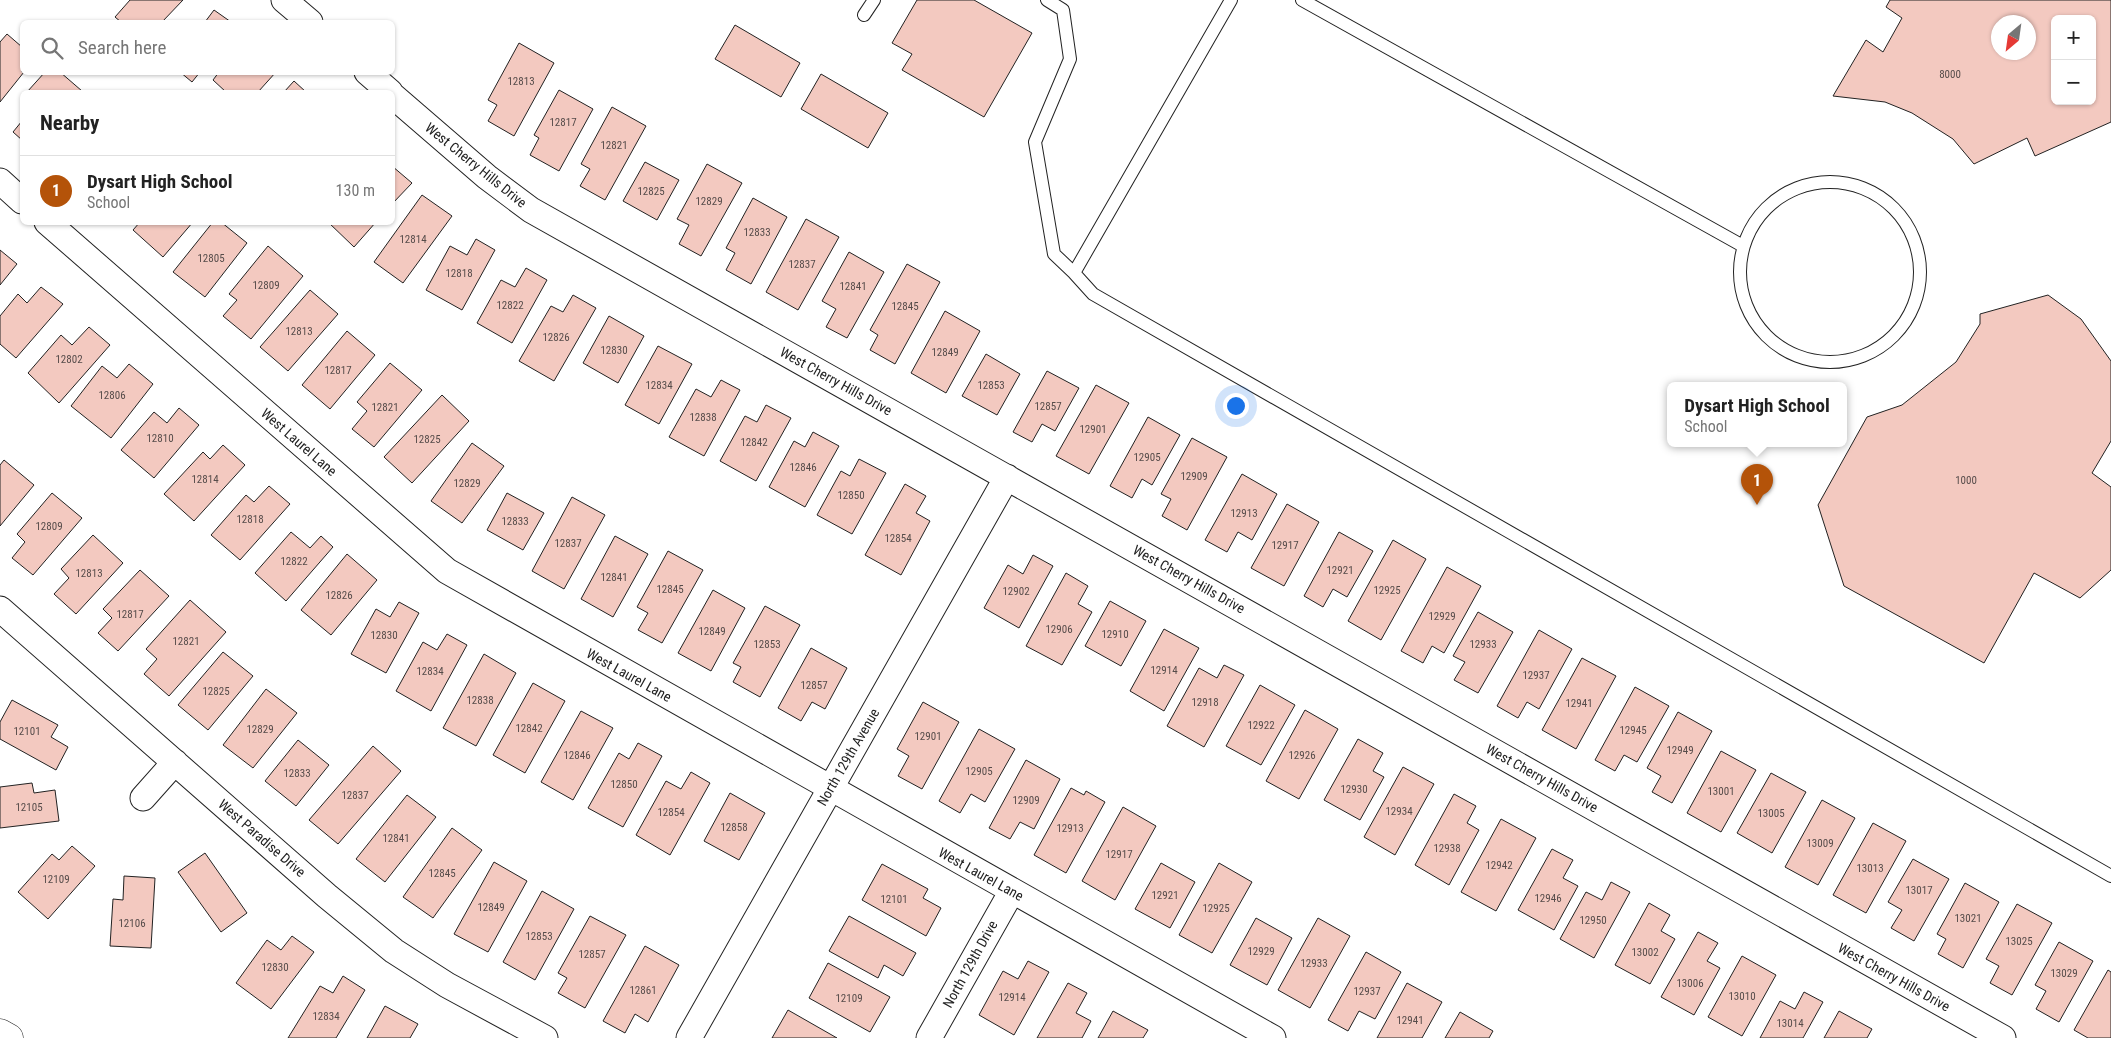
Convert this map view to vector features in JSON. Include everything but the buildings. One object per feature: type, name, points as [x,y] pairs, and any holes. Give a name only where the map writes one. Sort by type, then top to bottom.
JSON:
[{"type":"main road","points":[[0,1033],[9,1038]]},
{"type":"street","points":[[284,0],[308,20]]},
{"type":"street","points":[[370,75],[388,90]]},
{"type":"street","name":"West Cherry Hills Drive","points":[[395,98],[487,178],[531,210],[2003,1038]]},
{"type":"street","points":[[0,182],[20,199]]},
{"type":"street","name":"West Laurel Lane","points":[[50,225],[447,571],[1272,1038]]},
{"type":"street","name":"North 129th Avenue","points":[[688,1038],[1007,477]]},
{"type":"street","name":"West Paradise Drive","points":[[0,609],[394,951],[446,985],[544,1038]]},
{"type":"street","points":[[143,798],[175,762]]},
{"type":"street","name":"North 129th Drive","points":[[929,1038],[1012,891]]},
{"type":"lane","points":[[864,15],[874,0]]},
{"type":"lane","points":[[1047,0],[1063,10],[1070,59],[1036,142],[1054,254],[1093,294],[2111,876]]},
{"type":"lane","points":[[1074,273],[1230,0]]},
{"type":"lane","points":[[1302,0],[1743,246]]},
{"type":"lane","points":[[1823,183],[1850,185],[1875,195],[1896,212],[1912,234],[1919,260],[1919,287],[1911,312],[1896,335],[1874,351],[1849,360],[1822,362],[1796,356],[1776,345],[1760,329],[1748,311],[1741,290],[1740,268],[1743,246],[1755,222],[1774,202],[1797,188],[1823,183]]},
{"type":"place","name":"Dysart High School","points":[[1757,505]]}]
